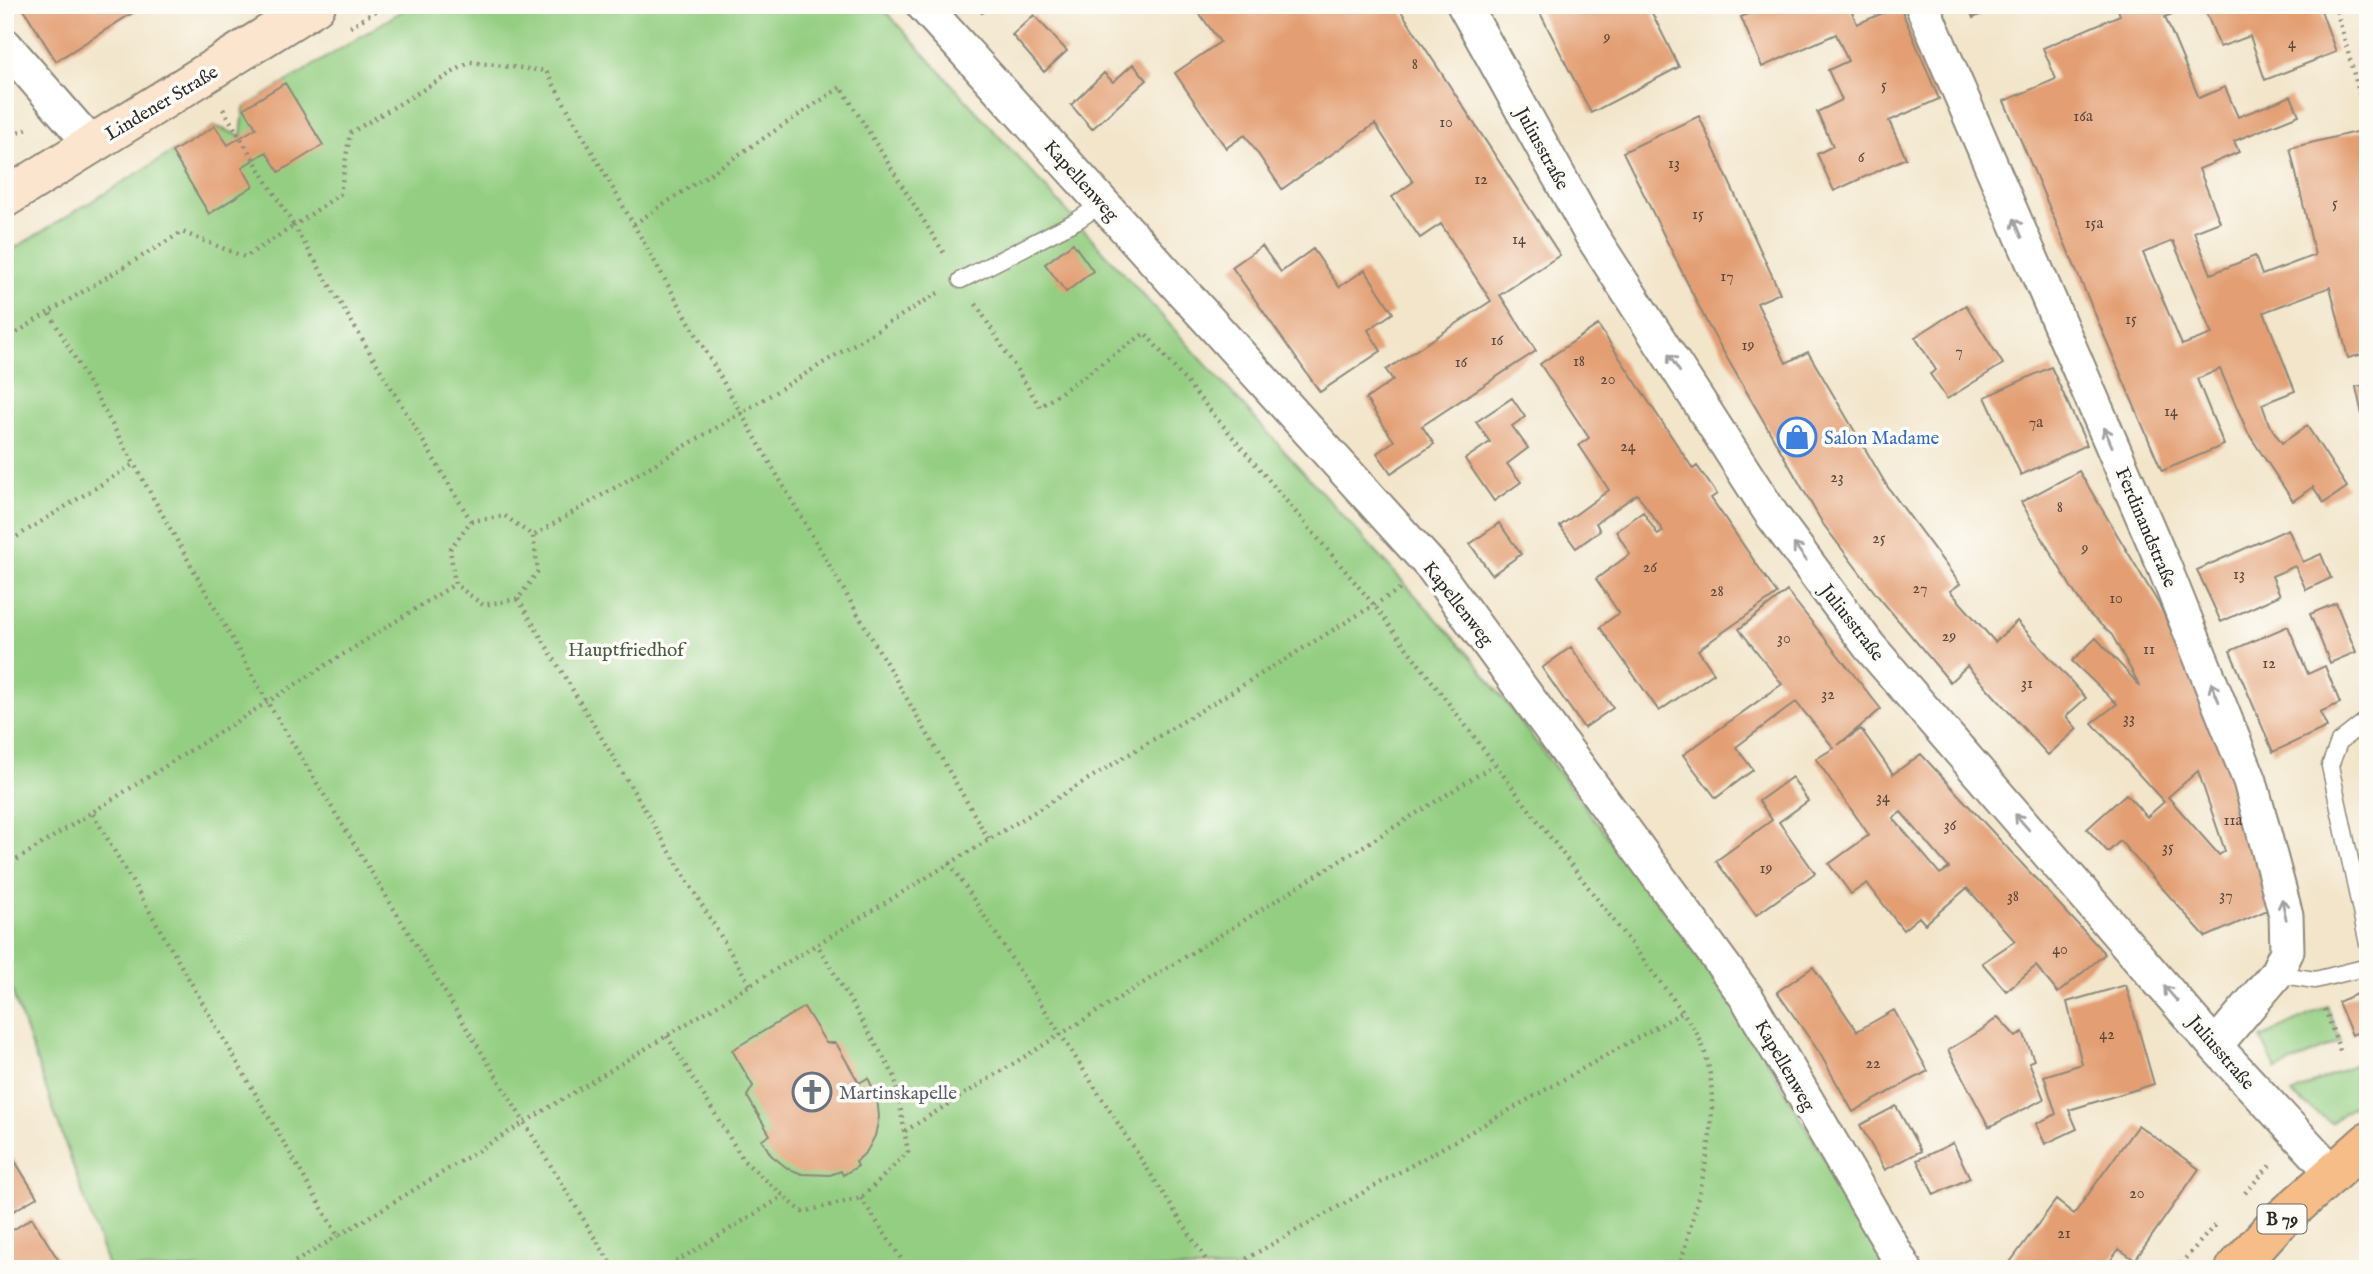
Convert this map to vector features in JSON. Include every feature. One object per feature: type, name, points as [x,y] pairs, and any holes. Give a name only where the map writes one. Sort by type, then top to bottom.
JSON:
[{"type":"main road","name":"Lindener Straße","points":[[5,198],[316,5]]},
{"type":"main road","name":"B 79","points":[[2235,1269],[2277,1223],[2368,1142]]},
{"type":"street","name":"Kapellenweg","points":[[923,5],[1434,569],[1747,998],[1905,1269]]},
{"type":"street","name":"Juliusstraße","points":[[1464,5],[1592,236],[1772,515],[1870,646],[2216,1046],[2332,1172]]},
{"type":"street","name":"Ferdinandstraße","points":[[1922,5],[2164,566],[2250,781],[2286,915],[2287,951],[2276,974],[2216,1046]]},
{"type":"street","points":[[5,45],[91,144]]},
{"type":"lane","points":[[961,280],[1076,221],[1103,203]]},
{"type":"lane","points":[[2368,719],[2339,742],[2330,766],[2368,944]]},
{"type":"lane","points":[[2276,974],[2315,980],[2368,967]]},
{"type":"path","points":[[2335,5],[2368,125]]},
{"type":"path","points":[[5,340],[182,232],[245,257],[340,194],[350,133],[470,62],[546,71],[989,840]]},
{"type":"path","points":[[203,76],[471,521]]},
{"type":"path","points":[[634,224],[841,87],[1040,407],[1145,333],[1374,605],[1683,1012],[1701,1041],[1709,1079],[1711,1127],[1704,1177],[1679,1269]]},
{"type":"path","points":[[533,536],[961,280]]},
{"type":"path","points":[[49,312],[268,703],[614,1269]]},
{"type":"path","points":[[5,544],[134,464]]},
{"type":"path","points":[[505,516],[533,536],[538,571],[518,599],[483,605],[455,584],[450,550],[471,521],[505,516]]},
{"type":"path","points":[[283,1269],[1434,569]]},
{"type":"path","points":[[5,867],[455,584]]},
{"type":"path","points":[[518,599],[750,985]]},
{"type":"path","points":[[905,1131],[1494,765]]},
{"type":"path","points":[[93,814],[338,1236]]},
{"type":"path","points":[[950,863],[1212,1269]]},
{"type":"path","points":[[667,1036],[744,1161],[802,1212],[861,1198],[908,1152],[905,1131],[895,1076],[817,944]]},
{"type":"path","points":[[2315,980],[2340,1051]]},
{"type":"path","points":[[1228,1269],[1683,1012]]},
{"type":"path","points":[[664,1269],[784,1196]]},
{"type":"path","points":[[861,1198],[908,1269]]},
{"type":"green space","name":"Hauptfriedhof","points":[[412,5],[880,5],[1473,659],[1733,1002],[1889,1269],[109,1269],[5,971],[5,254],[215,126],[241,136],[244,108]]},
{"type":"green space","points":[[2327,1006],[2341,1041],[2276,1070],[2261,1038]]},
{"type":"green space","points":[[2368,1058],[2368,1094],[2331,1123],[2291,1094]]},
{"type":"building","points":[[21,5],[145,5],[56,61]]},
{"type":"building","points":[[976,5],[993,5],[982,13]]},
{"type":"building","points":[[1204,5],[1397,5],[1560,255],[1500,295],[1536,351],[1422,426],[1434,444],[1391,473],[1377,453],[1394,441],[1366,399],[1393,380],[1386,370],[1491,301],[1441,224],[1420,238],[1392,197],[1413,182],[1375,124],[1282,189],[1245,135],[1226,148],[1175,73],[1220,42],[1197,10]]},
{"type":"building","points":[[1536,5],[1648,5],[1679,67],[1591,113]]},
{"type":"building","points":[[1768,5],[1849,5],[1857,24],[1900,6],[1939,99],[1889,121],[1906,158],[1834,191],[1817,154],[1833,146],[1817,112],[1842,100],[1828,70],[1848,61],[1836,34],[1762,67],[1741,17]]},
{"type":"building","points":[[1968,5],[1999,5],[1973,18]]},
{"type":"building","points":[[2192,5],[2165,17],[2199,98],[2225,87],[2238,117],[2291,96],[2299,115],[2234,141],[2239,152],[2199,169],[2220,222],[2194,232],[2211,274],[2255,256],[2262,275],[2315,255],[2290,148],[2364,130],[2368,146],[2368,353],[2348,358],[2330,287],[2264,312],[2295,391],[2262,404],[2269,424],[2282,443],[2307,426],[2347,487],[2324,503],[2313,487],[2293,501],[2248,433],[2220,369],[2197,379],[2224,445],[2162,471],[2004,101],[2056,79],[2043,48],[2120,15],[2117,7]],"holes":[[[2173,241],[2212,334],[2182,345],[2143,253]]]},
{"type":"building","points":[[2203,5],[2319,5],[2336,52],[2265,80],[2250,36],[2220,47]]},
{"type":"building","points":[[1034,15],[1067,51],[1044,72],[1012,35]]},
{"type":"building","points":[[1133,64],[1147,80],[1092,129],[1071,105],[1104,73],[1113,82]]},
{"type":"building","points":[[285,83],[323,145],[279,172],[266,152],[242,167],[253,186],[209,214],[172,152],[215,126],[228,145],[256,128],[244,108]]},
{"type":"building","points":[[1699,116],[1780,293],[1757,303],[1786,363],[1808,352],[1887,486],[1960,584],[1950,591],[1995,642],[2017,621],[2086,698],[2066,716],[2077,729],[2048,755],[1967,666],[1950,682],[1876,594],[1823,524],[1708,325],[1623,152]]},
{"type":"building","points":[[1073,243],[1093,271],[1066,292],[1045,264]]},
{"type":"building","points":[[1262,246],[1281,272],[1313,249],[1339,287],[1365,270],[1393,313],[1368,330],[1381,351],[1320,392],[1232,267]]},
{"type":"building","points":[[1966,305],[2003,364],[1947,399],[1930,374],[1936,370],[1915,337]]},
{"type":"building","points":[[1598,325],[1693,469],[1697,466],[1717,494],[1711,498],[1777,594],[1698,650],[1714,673],[1659,711],[1600,627],[1619,613],[1596,579],[1630,554],[1616,531],[1643,512],[1658,535],[1663,531],[1637,494],[1596,523],[1600,531],[1576,548],[1560,526],[1609,490],[1579,445],[1589,438],[1540,364]]},
{"type":"building","points":[[2051,367],[2087,445],[2021,475],[1985,397]]},
{"type":"building","points":[[2368,384],[2368,438],[2367,438],[2356,387]]},
{"type":"building","points":[[1512,398],[1525,417],[1512,426],[1528,448],[1507,464],[1521,482],[1494,501],[1465,459],[1490,442],[1476,422]]},
{"type":"building","points":[[2079,471],[2160,606],[2240,784],[2279,905],[2206,937],[2120,841],[2108,852],[2087,829],[2126,794],[2147,817],[2164,802],[2092,723],[2117,704],[2072,661],[2096,638],[2140,686],[2112,635],[2087,612],[2021,502]],"holes":[[[2198,771],[2225,851],[2219,855],[2168,797]]]},
{"type":"building","points":[[1499,523],[1521,554],[1492,575],[1470,544]]},
{"type":"building","points":[[2288,529],[2303,562],[2321,554],[2331,578],[2306,590],[2295,566],[2272,576],[2280,595],[2221,622],[2197,570]]},
{"type":"building","points":[[1787,591],[1881,709],[1838,745],[1861,729],[1893,774],[1921,754],[2105,954],[2058,993],[2036,966],[2006,991],[1982,963],[2015,941],[1967,888],[1925,924],[1919,917],[1903,930],[1867,883],[1851,894],[1829,864],[1869,835],[1816,759],[1834,748],[1796,702],[1736,747],[1753,770],[1716,798],[1683,755],[1782,684],[1739,629]],"holes":[[[1901,812],[1949,868],[1940,874],[1893,818]]]},
{"type":"building","points":[[2336,603],[2356,652],[2330,663],[2310,614]]},
{"type":"building","points":[[2288,626],[2308,674],[2325,666],[2340,703],[2320,712],[2327,727],[2273,752],[2230,651]]},
{"type":"building","points":[[1571,647],[1613,708],[1584,728],[1542,668]]},
{"type":"building","points":[[1792,777],[1808,801],[1779,822],[1815,873],[1756,915],[1716,861],[1772,820],[1759,801]]},
{"type":"building","points":[[1813,967],[1857,1031],[1894,1010],[1928,1071],[1853,1112],[1819,1052],[1777,992]]},
{"type":"building","points":[[2126,985],[2154,1084],[2069,1110],[2077,1129],[2045,1144],[2036,1124],[2056,1114],[2044,1076],[2082,1064],[2067,1002]]},
{"type":"building","points":[[2368,989],[2368,1028],[2352,1035],[2338,1002]]},
{"type":"building","name":"Martinskapelle","points":[[804,1007],[826,1043],[836,1043],[859,1083],[868,1078],[877,1097],[879,1117],[875,1136],[867,1151],[856,1162],[858,1166],[843,1175],[841,1171],[830,1175],[802,1174],[787,1168],[771,1155],[762,1140],[770,1135],[747,1096],[753,1086],[732,1050]]},
{"type":"building","points":[[1998,1017],[2016,1037],[2023,1032],[2034,1060],[2029,1062],[2044,1099],[1989,1127],[1948,1050]]},
{"type":"building","points":[[1896,1106],[1921,1151],[1885,1170],[1860,1125]]},
{"type":"building","points":[[2138,1125],[2199,1169],[2135,1260],[2119,1249],[2104,1269],[2005,1269],[2056,1200],[2074,1214]]},
{"type":"building","points":[[1953,1143],[1970,1178],[1934,1195],[1917,1160]]},
{"type":"building","points":[[5,1145],[37,1197],[5,1216]]},
{"type":"building","points":[[32,1218],[64,1269],[5,1269],[5,1235]]},
{"type":"place","name":"Salon Madame","points":[[1797,437]]},
{"type":"place","name":"Martinskapelle","points":[[812,1092]]}]
